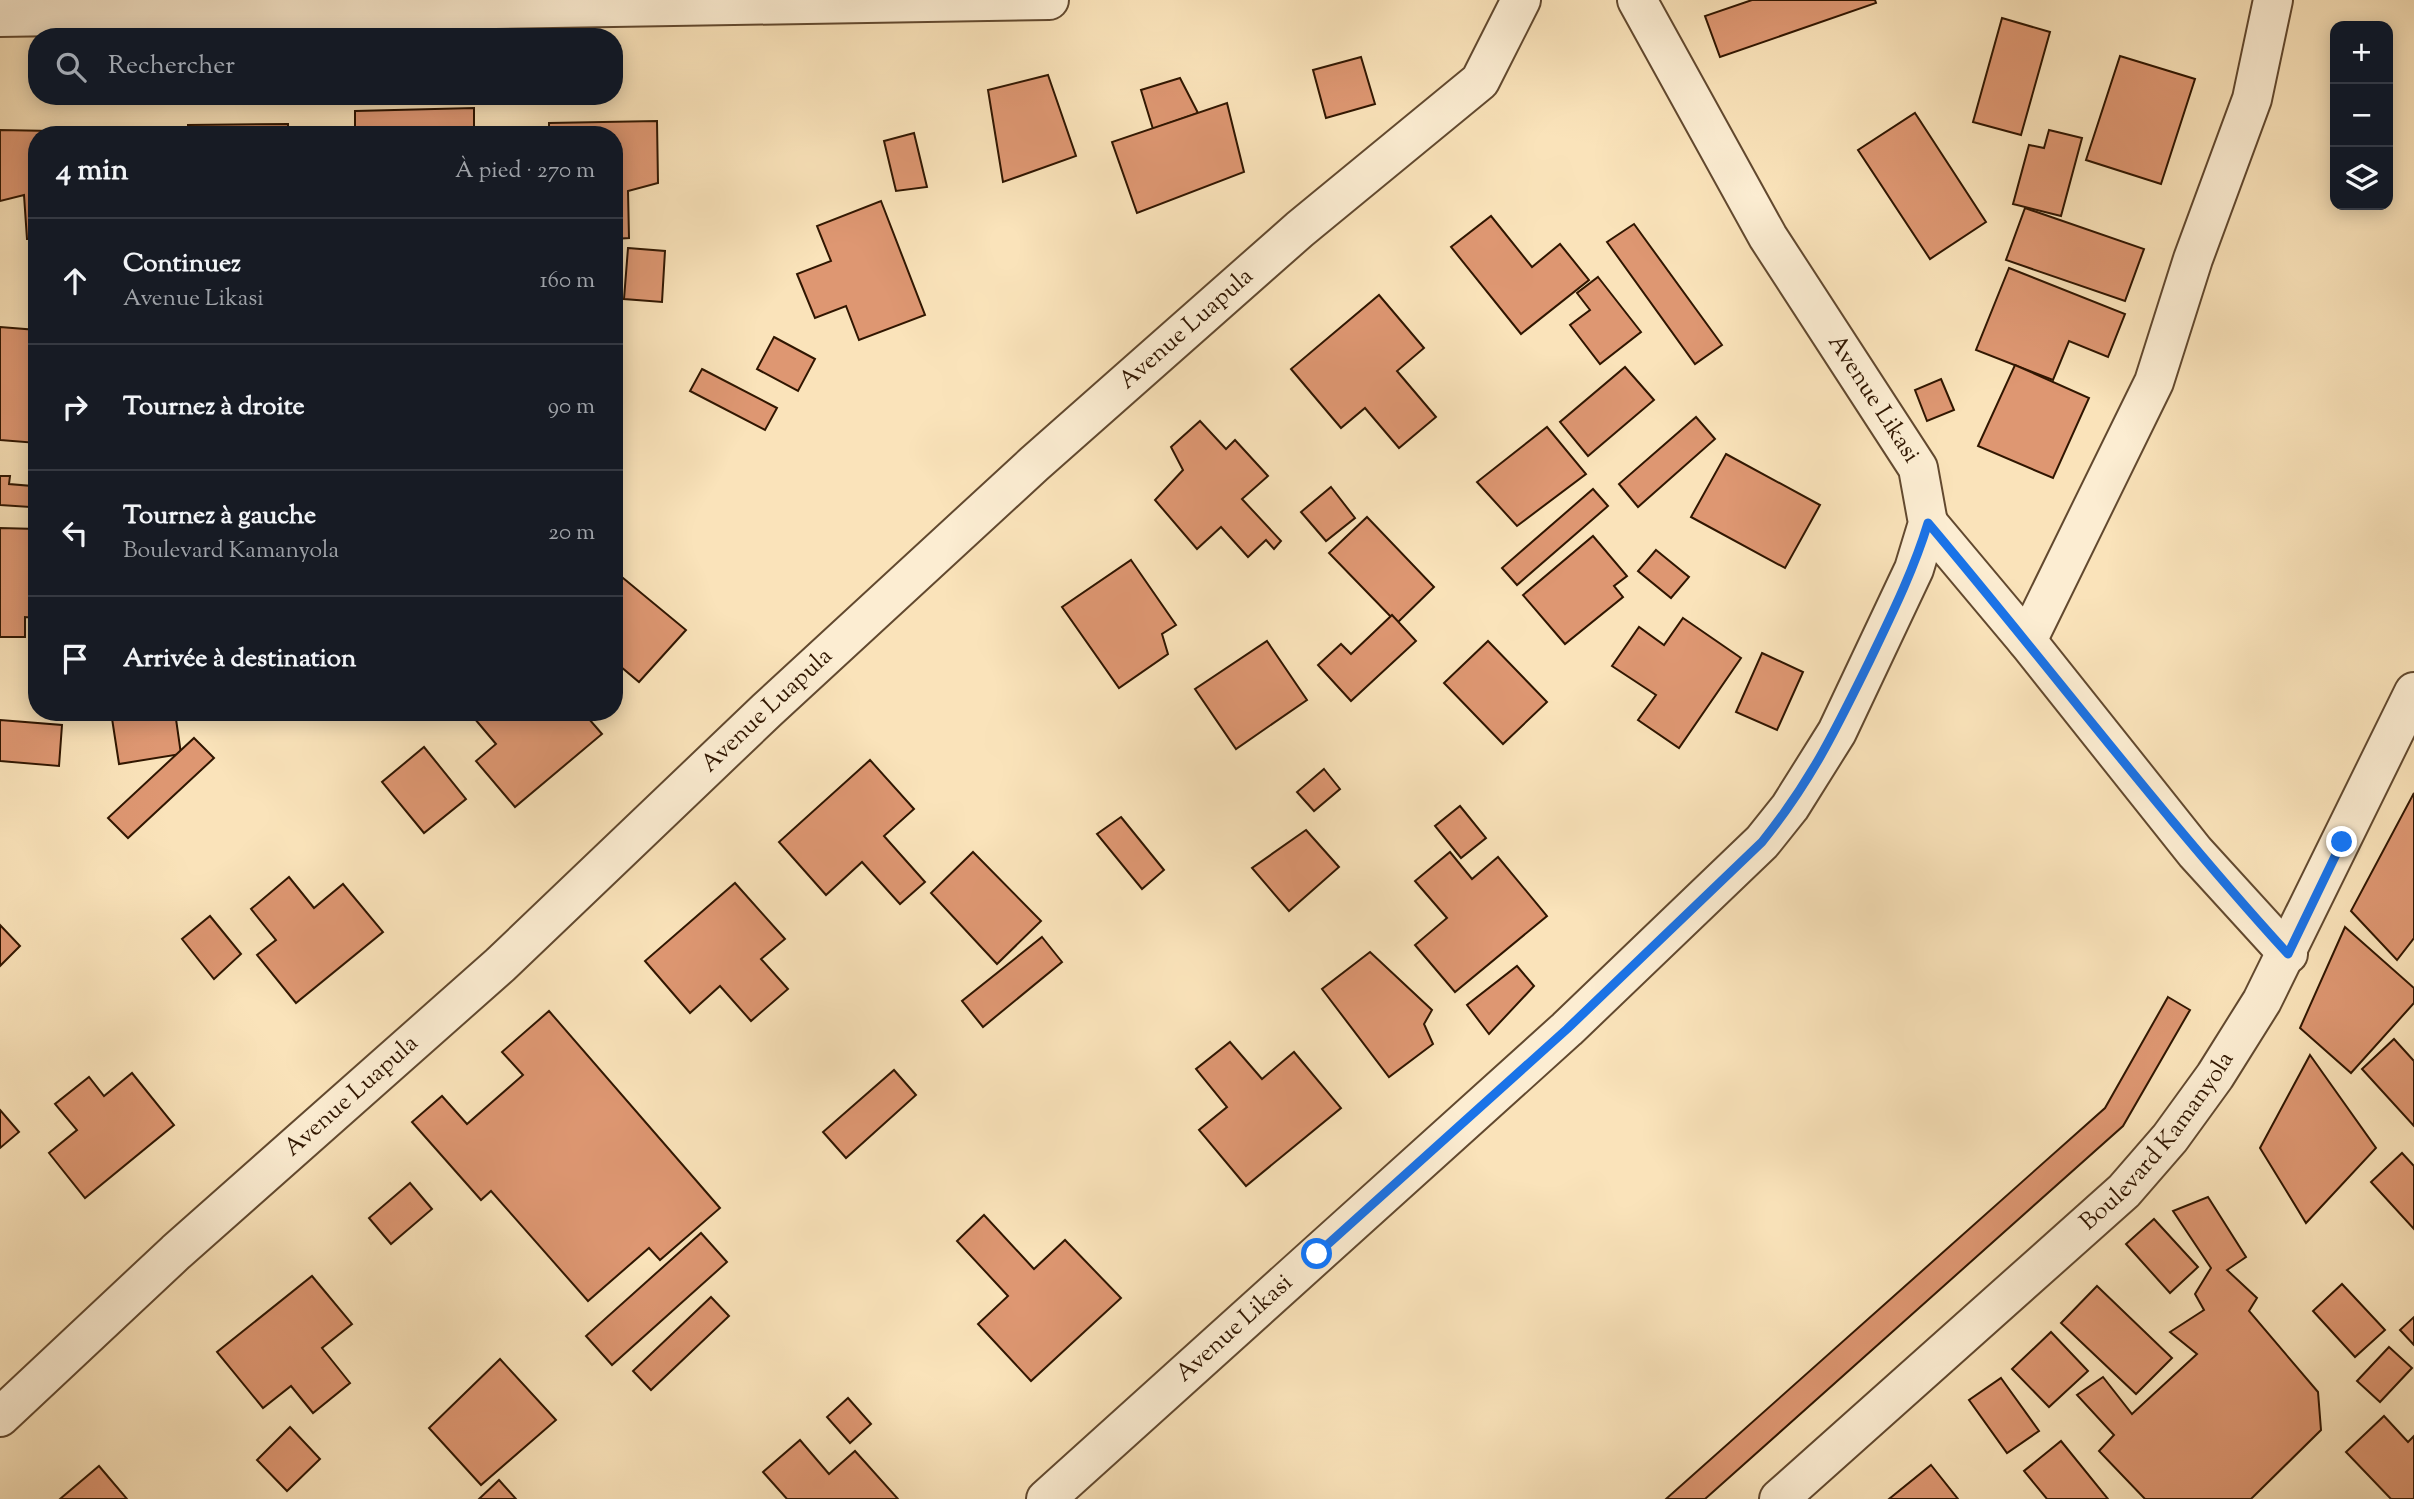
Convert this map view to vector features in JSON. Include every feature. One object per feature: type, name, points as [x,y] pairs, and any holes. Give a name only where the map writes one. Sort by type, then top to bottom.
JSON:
[{"type":"street","points":[[0,17],[1049,0]]},
{"type":"street","name":"Avenue Luapula","points":[[0,1417],[176,1252],[500,965],[767,710],[1034,464],[1300,229],[1480,81],[1521,0]]},
{"type":"street","name":"Avenue Likasi","points":[[1046,1499],[1567,1029],[1762,842],[1790,807],[1836,732],[1914,569],[1928,523],[1918,468],[1768,237],[1637,0]]},
{"type":"street","points":[[2027,641],[2154,382],[2193,258],[2252,99],[2273,0]]},
{"type":"street","points":[[1928,523],[2027,641],[2196,852],[2288,954]]},
{"type":"street","name":"Boulevard Kamanyola","points":[[1779,1499],[2124,1191],[2169,1138],[2215,1076],[2288,954],[2414,692]]},
{"type":"building","points":[[1752,0],[1875,0],[1876,3],[1720,57],[1705,16]]},
{"type":"building","points":[[2002,18],[2050,32],[2021,135],[1973,122]]},
{"type":"building","points":[[2120,56],[2195,79],[2161,184],[2086,160]]},
{"type":"building","points":[[1361,57],[1375,104],[1326,118],[1313,70]]},
{"type":"building","points":[[1048,75],[1076,156],[1003,182],[988,90]]},
{"type":"building","points":[[1180,78],[1198,113],[1153,129],[1141,90]]},
{"type":"building","points":[[1227,103],[1244,172],[1137,213],[1112,142]]},
{"type":"building","points":[[474,108],[474,126],[355,126],[355,111]]},
{"type":"building","points":[[1915,113],[1986,222],[1930,259],[1858,150]]},
{"type":"building","points":[[657,121],[658,183],[628,191],[629,238],[623,238],[623,126],[549,126],[549,123]]},
{"type":"building","points":[[288,124],[288,126],[188,126]]},
{"type":"building","points":[[0,130],[28,131],[28,239],[24,195],[0,201]]},
{"type":"building","points":[[2049,130],[2082,138],[2061,216],[2013,204],[2029,145],[2044,148]]},
{"type":"building","points":[[914,133],[927,187],[896,191],[884,141]]},
{"type":"building","points":[[881,201],[925,315],[859,340],[846,306],[815,318],[797,274],[831,261],[817,226]]},
{"type":"building","points":[[2025,208],[2144,249],[2125,301],[2006,260]]},
{"type":"building","points":[[1491,216],[1532,267],[1560,244],[1589,280],[1521,334],[1451,247]]},
{"type":"building","points":[[1634,224],[1722,345],[1695,364],[1607,242]]},
{"type":"building","points":[[628,248],[665,251],[662,302],[624,299]]},
{"type":"building","points":[[2009,268],[2125,314],[2108,357],[2069,341],[2053,380],[1976,350]]},
{"type":"building","points":[[1598,277],[1641,332],[1600,364],[1570,325],[1590,310],[1577,293]]},
{"type":"building","points":[[1379,295],[1424,348],[1397,371],[1436,417],[1399,448],[1365,408],[1341,428],[1291,369]]},
{"type":"building","points":[[0,327],[28,329],[28,442],[0,440]]},
{"type":"building","points":[[774,337],[815,359],[798,391],[757,369]]},
{"type":"building","points":[[2015,365],[2089,398],[2053,478],[1978,446]]},
{"type":"building","points":[[1625,367],[1654,400],[1588,456],[1560,422]]},
{"type":"building","points":[[702,369],[777,408],[765,430],[690,391]]},
{"type":"building","points":[[1941,379],[1954,410],[1927,421],[1915,390]]},
{"type":"building","points":[[1696,417],[1715,439],[1638,507],[1619,484]]},
{"type":"building","points":[[1200,421],[1226,449],[1235,440],[1268,476],[1242,499],[1281,541],[1274,549],[1266,540],[1248,557],[1221,527],[1197,549],[1155,500],[1183,470],[1171,447]]},
{"type":"building","points":[[1547,427],[1586,474],[1517,526],[1477,482]]},
{"type":"building","points":[[1726,454],[1820,505],[1785,568],[1691,517]]},
{"type":"building","points":[[0,476],[10,476],[9,484],[28,486],[28,507],[0,505]]},
{"type":"building","points":[[1331,487],[1355,518],[1326,541],[1301,512]]},
{"type":"building","points":[[1593,489],[1608,506],[1517,585],[1502,568]]},
{"type":"building","points":[[1367,517],[1434,587],[1397,623],[1329,553]]},
{"type":"building","points":[[0,528],[28,529],[28,617],[25,617],[25,637],[0,637]]},
{"type":"building","points":[[1593,536],[1627,576],[1614,586],[1623,597],[1565,644],[1523,595]]},
{"type":"building","points":[[1656,550],[1689,577],[1671,598],[1638,571]]},
{"type":"building","points":[[1131,560],[1176,625],[1162,634],[1168,654],[1119,688],[1062,607]]},
{"type":"building","points":[[623,578],[686,630],[639,682],[623,669]]},
{"type":"building","points":[[1392,615],[1416,641],[1351,701],[1318,665],[1341,644],[1351,654]]},
{"type":"building","points":[[1683,618],[1741,658],[1679,748],[1638,720],[1656,695],[1612,666],[1639,627],[1664,645]]},
{"type":"building","points":[[1267,641],[1307,700],[1236,749],[1195,689]]},
{"type":"building","points":[[1488,641],[1547,702],[1503,744],[1444,683]]},
{"type":"building","points":[[1762,653],[1803,672],[1777,730],[1736,712]]},
{"type":"building","points":[[0,720],[62,725],[59,766],[0,761]]},
{"type":"building","points":[[112,721],[176,721],[181,754],[119,764]]},
{"type":"building","points":[[477,721],[591,721],[602,734],[515,807],[476,761],[496,744]]},
{"type":"building","points":[[194,738],[214,758],[128,838],[108,818]]},
{"type":"building","points":[[424,747],[466,799],[424,833],[382,782]]},
{"type":"building","points":[[870,760],[914,809],[884,836],[925,882],[900,904],[862,862],[826,895],[779,842]]},
{"type":"building","points":[[1324,769],[1340,789],[1314,811],[1297,792]]},
{"type":"building","points":[[2414,793],[2414,938],[2397,960],[2351,911]]},
{"type":"building","points":[[1460,806],[1486,838],[1461,858],[1435,826]]},
{"type":"building","points":[[1121,817],[1164,870],[1142,889],[1097,834]]},
{"type":"building","points":[[1306,830],[1339,867],[1289,911],[1252,868]]},
{"type":"building","points":[[973,852],[1041,921],[997,964],[931,893]]},
{"type":"building","points":[[1450,852],[1472,879],[1498,857],[1547,916],[1455,992],[1415,945],[1447,918],[1415,881]]},
{"type":"building","points":[[289,877],[314,908],[343,884],[383,932],[296,1003],[257,955],[276,940],[251,909]]},
{"type":"building","points":[[735,883],[785,939],[761,959],[788,989],[751,1021],[720,986],[690,1013],[645,961]]},
{"type":"building","points":[[210,916],[241,954],[214,979],[182,939]]},
{"type":"building","points":[[0,925],[20,946],[0,966]]},
{"type":"building","points":[[2345,927],[2414,988],[2414,1003],[2351,1073],[2300,1028]]},
{"type":"building","points":[[1042,937],[1062,962],[983,1027],[962,1001]]},
{"type":"building","points":[[1370,952],[1432,1010],[1424,1024],[1433,1044],[1389,1077],[1322,989]]},
{"type":"building","points":[[1517,966],[1534,986],[1489,1034],[1467,1005]]},
{"type":"building","points":[[2168,997],[2190,1010],[2123,1126],[1705,1499],[1666,1499],[2105,1108]]},
{"type":"building","points":[[549,1011],[720,1208],[660,1260],[649,1248],[588,1301],[491,1191],[481,1200],[412,1122],[442,1096],[467,1124],[523,1075],[502,1052]]},
{"type":"building","points":[[2394,1039],[2414,1061],[2414,1126],[2362,1069]]},
{"type":"building","points":[[1230,1042],[1262,1079],[1294,1052],[1341,1108],[1246,1186],[1199,1130],[1227,1107],[1196,1069]]},
{"type":"building","points":[[2310,1055],[2376,1148],[2306,1223],[2260,1148]]},
{"type":"building","points":[[894,1070],[916,1095],[846,1158],[823,1132]]},
{"type":"building","points":[[132,1073],[174,1125],[85,1198],[49,1153],[77,1130],[55,1104],[89,1077],[104,1096]]},
{"type":"building","points":[[0,1110],[19,1132],[0,1148]]},
{"type":"building","points":[[2402,1153],[2414,1166],[2414,1229],[2371,1182]]},
{"type":"building","points":[[410,1183],[432,1209],[391,1244],[369,1218]]},
{"type":"building","points":[[2208,1197],[2246,1257],[2227,1270],[2257,1298],[2249,1311],[2318,1392],[2321,1430],[2251,1499],[2145,1499],[2099,1451],[2114,1435],[2077,1395],[2103,1377],[2132,1414],[2197,1354],[2170,1332],[2204,1310],[2195,1294],[2211,1268],[2173,1211]]},
{"type":"building","points":[[984,1215],[1034,1269],[1065,1240],[1121,1298],[1031,1381],[978,1324],[1008,1296],[957,1241]]},
{"type":"building","points":[[2154,1219],[2198,1267],[2170,1293],[2126,1244]]},
{"type":"building","points":[[701,1233],[727,1262],[612,1365],[586,1336]]},
{"type":"building","points":[[312,1276],[352,1324],[322,1348],[350,1383],[313,1413],[291,1386],[263,1408],[217,1352]]},
{"type":"building","points":[[2342,1284],[2385,1330],[2355,1357],[2313,1311]]},
{"type":"building","points":[[2097,1286],[2172,1358],[2136,1394],[2061,1323]]},
{"type":"building","points":[[711,1297],[729,1316],[651,1390],[633,1371]]},
{"type":"building","points":[[2414,1317],[2414,1345],[2400,1330]]},
{"type":"building","points":[[2051,1332],[2088,1371],[2049,1407],[2012,1369]]},
{"type":"building","points":[[2389,1347],[2412,1368],[2380,1402],[2357,1381]]},
{"type":"building","points":[[500,1359],[556,1420],[481,1485],[429,1428]]},
{"type":"building","points":[[2001,1378],[2039,1431],[2007,1453],[1969,1400]]},
{"type":"building","points":[[848,1398],[871,1424],[850,1443],[827,1417]]},
{"type":"building","points":[[2384,1416],[2408,1442],[2414,1436],[2414,1499],[2391,1499],[2346,1452]]},
{"type":"building","points":[[290,1427],[320,1459],[287,1491],[257,1460]]},
{"type":"building","points":[[800,1440],[829,1474],[855,1451],[898,1499],[787,1499],[763,1472]]},
{"type":"building","points":[[2061,1441],[2108,1499],[2047,1499],[2024,1471]]},
{"type":"building","points":[[1931,1465],[1958,1499],[1889,1499]]},
{"type":"building","points":[[99,1466],[127,1499],[60,1499]]},
{"type":"building","points":[[499,1480],[516,1499],[479,1499]]},
{"type":"route","points":[[1317,1254],[1567,1029],[1762,842],[1790,807],[1836,732],[1914,569],[1928,523],[2027,641],[2109,747],[2196,852],[2288,954],[2342,842]]}]
